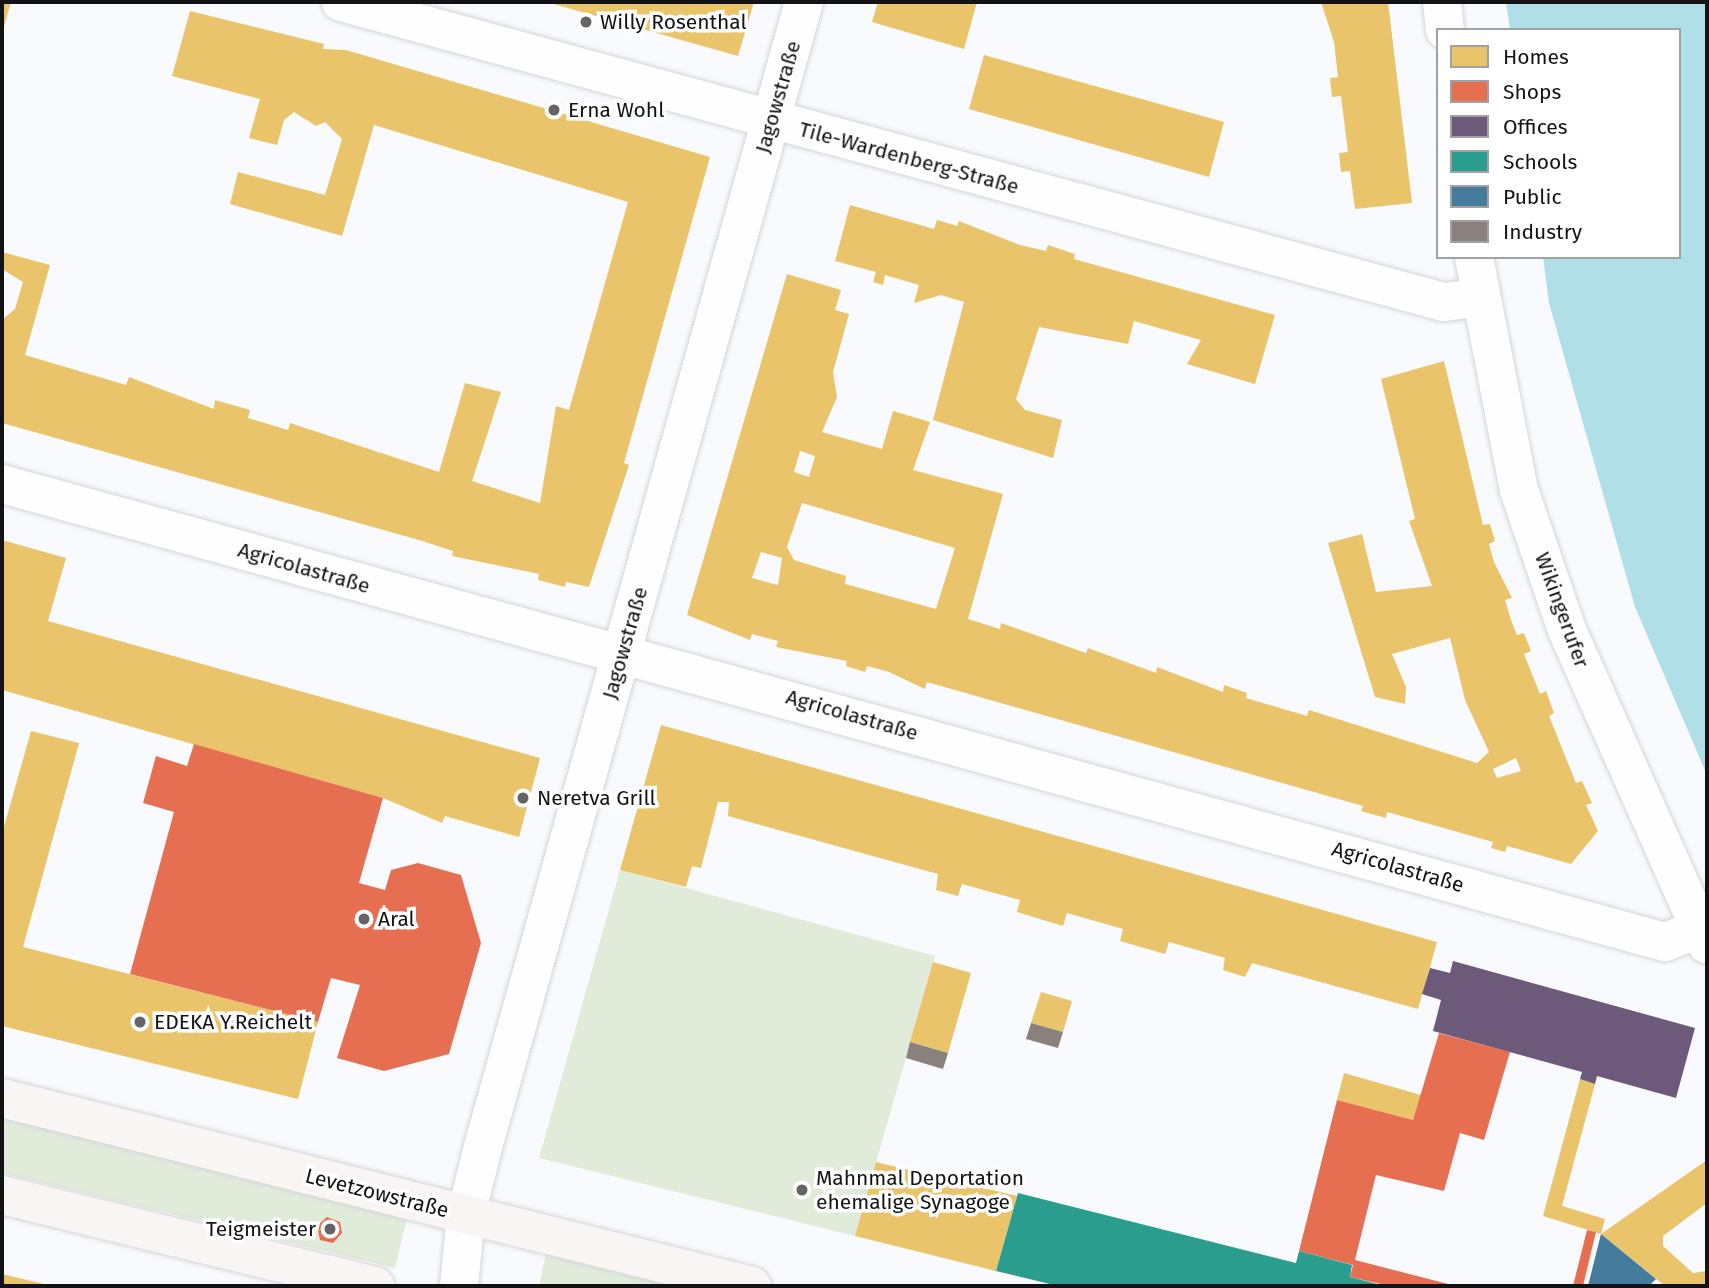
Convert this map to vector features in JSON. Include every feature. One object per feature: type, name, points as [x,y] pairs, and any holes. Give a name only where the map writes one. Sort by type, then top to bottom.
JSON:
[{"type":"main road","name":"Levetzowstraße","points":[[2,1098],[752,1286]]},
{"type":"main road","points":[[2,1195],[375,1286]]},
{"type":"street","name":"Tile-Wardenberg-Straße","points":[[341,2],[1444,302],[1479,298]]},
{"type":"street","name":"Jagowstraße","points":[[459,1286],[466,1215],[804,2]]},
{"type":"street","points":[[1442,2],[1445,28]]},
{"type":"street","name":"Wikingerufer","points":[[1474,259],[1479,298],[1519,490],[1567,630],[1703,937]]},
{"type":"street","name":"Agricolastraße","points":[[2,484],[1665,942],[1703,937]]},
{"type":"green space","points":[[620,870],[935,956],[855,1236],[539,1158]]},
{"type":"green space","points":[[2,1118],[407,1218],[395,1268],[2,1173]]},
{"type":"green space","points":[[546,1254],[678,1286],[539,1286]]},
{"type":"water","points":[[1506,2],[1707,2],[1707,775],[1635,607],[1549,303],[1543,259],[1681,259],[1681,28],[1510,28]]},
{"type":"building: Homes","points":[[2,2],[11,2],[3,30],[2,30]]},
{"type":"building: Homes","points":[[754,2],[738,56],[550,3]]},
{"type":"building: Homes","points":[[878,2],[977,2],[964,49],[872,22]]},
{"type":"building: Homes","points":[[1321,2],[1388,2],[1412,203],[1355,209],[1350,171],[1341,172],[1339,153],[1348,152],[1341,96],[1332,97],[1330,78],[1338,77],[1334,42]]},
{"type":"building: Homes","points":[[190,11],[324,44],[323,49],[346,50],[710,157],[624,463],[629,465],[589,587],[566,582],[565,587],[538,580],[539,574],[452,556],[453,551],[419,540],[2,423],[2,320],[15,309],[23,282],[2,269],[2,252],[50,265],[25,355],[126,385],[129,377],[214,409],[215,400],[250,410],[248,418],[288,430],[290,423],[439,472],[465,383],[501,392],[472,481],[540,503],[556,406],[569,410],[628,202],[374,125],[342,236],[230,204],[238,172],[325,195],[342,139],[325,122],[316,126],[294,112],[284,120],[277,145],[249,138],[260,99],[172,76]]},
{"type":"building: Homes","points":[[984,55],[1224,122],[1209,177],[969,109]]},
{"type":"building: Homes","points":[[850,205],[934,229],[937,220],[957,226],[959,221],[1020,245],[1046,251],[1048,245],[1075,254],[1074,259],[1275,315],[1255,384],[1187,364],[1201,340],[1134,321],[1128,344],[1039,327],[1016,399],[1025,410],[1062,420],[1053,458],[933,420],[964,302],[941,295],[914,303],[919,285],[885,275],[883,285],[873,282],[876,272],[835,261]]},
{"type":"building: Homes","points":[[787,274],[841,290],[835,310],[849,314],[833,372],[837,397],[822,432],[882,449],[893,411],[930,422],[913,470],[1003,494],[968,619],[1000,629],[1001,623],[1086,653],[1088,648],[1156,673],[1157,667],[1223,692],[1224,685],[1247,693],[1246,698],[1307,716],[1309,710],[1477,763],[1489,752],[1465,700],[1450,638],[1392,654],[1406,687],[1405,704],[1375,697],[1328,543],[1362,534],[1376,592],[1432,586],[1409,521],[1415,519],[1381,379],[1444,361],[1483,525],[1490,524],[1495,541],[1489,544],[1494,562],[1512,598],[1505,600],[1511,620],[1517,635],[1524,633],[1531,651],[1524,654],[1540,694],[1546,691],[1554,713],[1549,716],[1576,783],[1582,781],[1592,803],[1586,805],[1598,831],[1571,864],[1507,846],[1505,852],[1491,848],[1493,842],[1387,812],[1386,818],[1361,811],[1363,806],[927,682],[925,689],[889,672],[867,666],[865,672],[846,666],[847,661],[776,647],[778,641],[752,634],[750,640],[687,615]],"holes":[[[800,451],[815,456],[809,477],[794,472]],[[802,503],[955,548],[936,609],[845,584],[846,576],[794,560],[787,547]],[[761,552],[782,558],[778,585],[752,578]],[[1516,758],[1521,771],[1497,778],[1493,769]]]},
{"type":"building: Homes","points":[[2,540],[66,558],[48,621],[540,758],[519,837],[445,816],[442,823],[383,798],[2,690]]},
{"type":"building: Homes","points":[[661,725],[1437,942],[1418,1009],[1252,963],[1245,977],[1223,970],[1225,958],[1169,942],[1165,954],[1120,941],[1123,929],[1067,913],[1063,926],[1017,912],[1020,900],[962,884],[958,896],[936,890],[938,874],[728,816],[729,802],[718,802],[701,868],[692,866],[686,887],[620,870]]},
{"type":"building: Homes","points":[[31,731],[79,743],[23,947],[318,1022],[298,1099],[2,1026],[2,834]]},
{"type":"building: Homes","points":[[933,962],[971,973],[948,1053],[910,1042]]},
{"type":"building: Homes","points":[[1041,992],[1072,1001],[1063,1032],[1031,1023]]},
{"type":"building: Homes","points":[[1344,1073],[1421,1095],[1413,1120],[1337,1100]]},
{"type":"building: Homes","points":[[1580,1079],[1595,1084],[1562,1206],[1605,1219],[1601,1234],[1543,1216]]},
{"type":"building: Homes","points":[[1707,1160],[1707,1203],[1663,1236],[1663,1246],[1693,1273],[1707,1271],[1707,1286],[1665,1286],[1601,1234]]},
{"type":"building: Homes","points":[[876,1162],[1017,1196],[996,1271],[855,1236]]},
{"type":"building: Homes","points":[[2,1274],[48,1285],[48,1286],[2,1286]]},
{"type":"building: Shops","points":[[194,744],[383,798],[359,883],[385,890],[391,870],[418,863],[461,875],[481,943],[449,1054],[384,1071],[337,1058],[360,985],[331,978],[318,1022],[130,974],[174,812],[143,803],[156,756],[187,766]]},
{"type":"building: Shops","points":[[1439,1033],[1510,1052],[1484,1140],[1460,1133],[1444,1191],[1376,1175],[1355,1260],[1456,1286],[1389,1286],[1350,1277],[1353,1265],[1299,1251],[1337,1100],[1413,1120]]},
{"type":"building: Shops","name":"Teigmeister","points":[[327,1217],[340,1222],[342,1233],[333,1243],[320,1240],[317,1226]]},
{"type":"building: Shops","points":[[1587,1230],[1596,1232],[1583,1286],[1573,1286]]},
{"type":"building: Offices","points":[[1453,961],[1695,1028],[1676,1098],[1597,1076],[1595,1084],[1580,1079],[1582,1072],[1433,1031],[1441,1000],[1422,994],[1430,968],[1450,973]]},
{"type":"building: Schools","points":[[1018,1193],[1296,1263],[1299,1251],[1352,1265],[1350,1277],[1385,1286],[1058,1286],[996,1271]]},
{"type":"building: Public","points":[[1601,1234],[1656,1279],[1649,1286],[1588,1286]]},
{"type":"building: Industry","points":[[1031,1023],[1063,1032],[1058,1048],[1026,1039]]},
{"type":"building: Industry","points":[[910,1042],[948,1053],[943,1069],[906,1058]]},
{"type":"place","name":"Willy Rosenthal","points":[[586,22]]},
{"type":"place","name":"Erna Wohl","points":[[554,110]]},
{"type":"place","name":"Neretva Grill","points":[[523,798]]},
{"type":"place","name":"Aral","points":[[364,919]]},
{"type":"place","name":"EDEKA Y.Reichelt","points":[[140,1022]]},
{"type":"place","name":"Mahnmal Deportation ehemalige Synagoge","points":[[802,1190]]},
{"type":"place","name":"Teigmeister","points":[[330,1229]]}]
